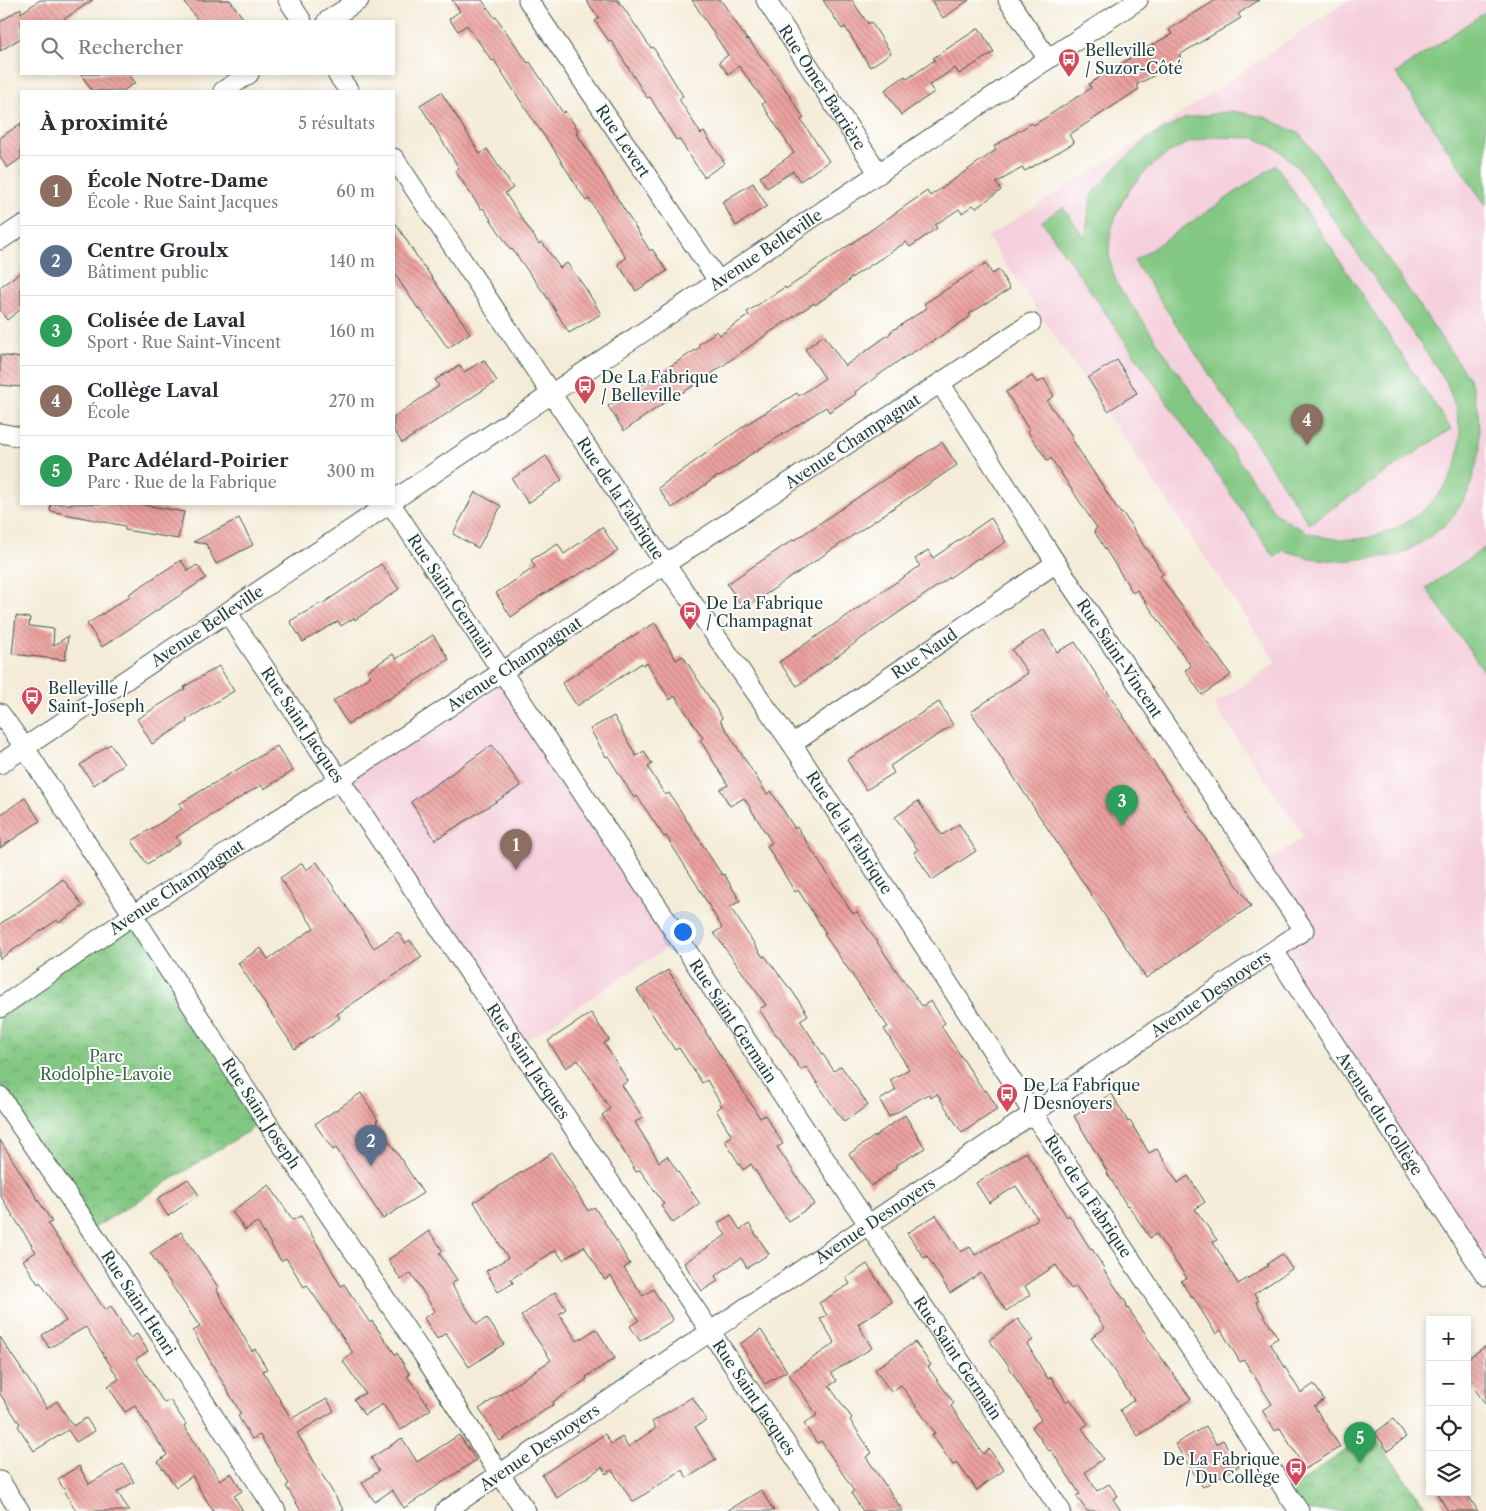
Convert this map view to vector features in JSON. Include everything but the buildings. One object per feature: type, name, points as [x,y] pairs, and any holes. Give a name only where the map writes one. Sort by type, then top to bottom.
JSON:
[{"type":"street","points":[[288,0],[301,20]]},
{"type":"street","points":[[329,20],[359,0]]},
{"type":"street","name":"Rue Levert","points":[[528,0],[719,282]]},
{"type":"street","name":"Rue Omer Barrière","points":[[766,0],[879,174]]},
{"type":"street","points":[[1008,0],[1048,59]]},
{"type":"street","name":"Avenue Belleville","points":[[395,499],[1138,0]]},
{"type":"street","points":[[225,90],[247,75]]},
{"type":"street","points":[[338,75],[348,90]]},
{"type":"street","name":"Rue de la Fabrique","points":[[395,159],[665,564],[792,744],[1033,1113],[1299,1511]]},
{"type":"street","points":[[0,240],[20,227]]},
{"type":"street","name":"Avenue Champagnat","points":[[0,1008],[133,915],[1031,323]]},
{"type":"street","name":"Rue Saint-Vincent","points":[[940,383],[1056,563],[1304,930]]},
{"type":"street","points":[[0,433],[20,437]]},
{"type":"street","name":"Avenue Belleville","points":[[0,764],[388,505]]},
{"type":"street","name":"Rue Saint Germain","points":[[391,505],[1061,1511]]},
{"type":"street","name":"Rue Naud","points":[[792,744],[1056,563]]},
{"type":"street","name":"Rue Saint Jacques","points":[[227,612],[830,1511]]},
{"type":"street","name":"Rue Saint Joseph","points":[[0,713],[278,1139],[447,1390],[500,1475],[526,1511]]},
{"type":"street","name":"Avenue Desnoyers","points":[[445,1511],[1304,930]]},
{"type":"street","name":"Avenue du Collège","points":[[1274,951],[1486,1276]]},
{"type":"street","name":"Rue Saint Henri","points":[[0,1096],[97,1239],[276,1511]]},
{"type":"street","points":[[0,1481],[20,1511]]},
{"type":"shaded area","points":[[1348,0],[1486,0],[1486,1278],[1274,951],[1304,930],[1260,866],[1304,837],[1214,705],[1276,662],[987,237],[1157,130]]},
{"type":"shaded area","points":[[502,672],[679,940],[518,1046],[339,779]]},
{"type":"green space","points":[[1486,11],[1486,206],[1396,73]]},
{"type":"green space","points":[[1232,111],[1265,117],[1300,134],[1323,164],[1470,380],[1478,410],[1480,451],[1469,491],[1450,521],[1428,538],[1400,555],[1339,561],[1309,558],[1283,550],[1275,558],[1042,221],[1063,207],[1085,238],[1091,196],[1117,166],[1148,138],[1186,118]],"holes":[[[1210,137],[1255,138],[1278,149],[1298,168],[1446,381],[1452,399],[1460,433],[1458,457],[1452,474],[1442,490],[1426,508],[1399,527],[1384,533],[1353,539],[1319,536],[1301,529],[1275,513],[1117,284],[1111,266],[1109,254],[1110,237],[1121,204],[1142,175],[1155,163],[1169,153],[1194,141]]]},
{"type":"green space","points":[[1276,165],[1451,429],[1309,524],[1134,261]]},
{"type":"green space","points":[[1486,547],[1486,674],[1426,588]]},
{"type":"green space","name":"Parc Rodolphe-Lavoie","points":[[133,915],[266,1120],[91,1230],[0,1096],[0,1008]]},
{"type":"green space","points":[[1371,1432],[1429,1511],[1293,1511],[1282,1495]]},
{"type":"place","name":"Belleville / Suzor-Côté","points":[[1069,78]]},
{"type":"place","name":"De La Fabrique / Belleville","points":[[585,405]]},
{"type":"place","name":"Collège Laval","points":[[1307,445]]},
{"type":"place","name":"De La Fabrique / Champagnat","points":[[690,631]]},
{"type":"place","name":"Belleville / Saint-Joseph","points":[[32,716]]},
{"type":"place","name":"Colisée de Laval","points":[[1122,826]]},
{"type":"place","name":"École Notre-Dame","points":[[516,870]]},
{"type":"place","name":"De La Fabrique / Desnoyers","points":[[1007,1113]]},
{"type":"place","name":"Centre Groulx","points":[[371,1166]]},
{"type":"place","name":"Parc Adélard-Poirier","points":[[1360,1463]]},
{"type":"place","name":"De La Fabrique / Du Collège","points":[[1296,1487]]}]
